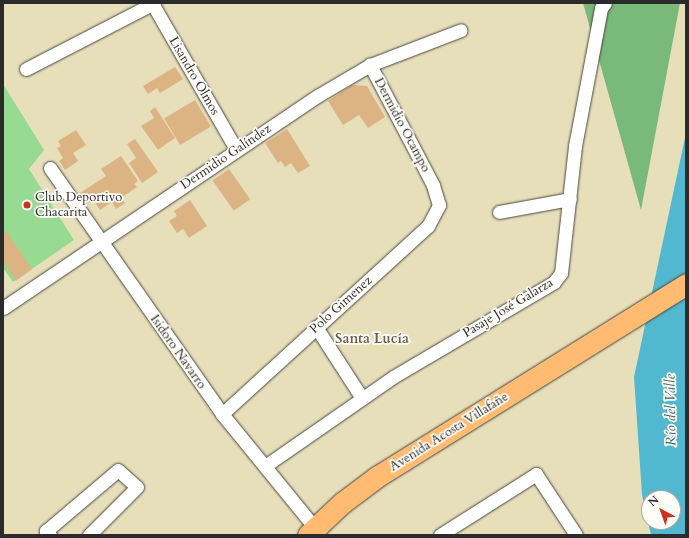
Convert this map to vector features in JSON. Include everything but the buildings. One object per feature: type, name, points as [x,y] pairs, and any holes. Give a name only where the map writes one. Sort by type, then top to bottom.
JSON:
[{"type":"main road","name":"Avenida Acosta Villafañe","points":[[311,531],[342,503],[378,476],[686,284]]},
{"type":"street","points":[[26,69],[153,3]]},
{"type":"street","name":"Lisandro Olmos","points":[[153,3],[236,149]]},
{"type":"street","name":"Pasaje José Galarza","points":[[265,466],[362,398],[554,282],[561,273],[578,131],[601,8],[605,3]]},
{"type":"street","name":"Dermidio Galíndez","points":[[3,308],[236,149],[370,65],[461,30]]},
{"type":"street","name":"Dermidio Ocampo","points":[[370,65],[433,185]]},
{"type":"street","name":"Isidoro Navarro","points":[[50,168],[222,414],[265,466],[311,531]]},
{"type":"street","name":"Polo Gimenez","points":[[222,414],[428,226],[439,205],[433,185]]},
{"type":"street","points":[[500,212],[570,199]]},
{"type":"street","points":[[316,327],[362,398]]},
{"type":"street","points":[[50,535],[46,531],[118,470],[137,487],[89,535]]},
{"type":"street","points":[[440,535],[536,474],[576,535]]},
{"type":"green space","points":[[583,3],[680,3],[641,210]]},
{"type":"green space","name":"Club Deportivo Chacarita","points":[[3,84],[44,150],[29,169],[74,240],[13,282],[3,268]]},
{"type":"water","name":"Río del Valle","points":[[686,133],[686,535],[651,535],[650,530],[681,530],[681,490],[642,490],[634,377]]},
{"type":"place","name":"Club Deportivo Chacarita","points":[[27,205]]},
{"type":"district","name":"Santa Lucía","points":[[372,339]]}]
